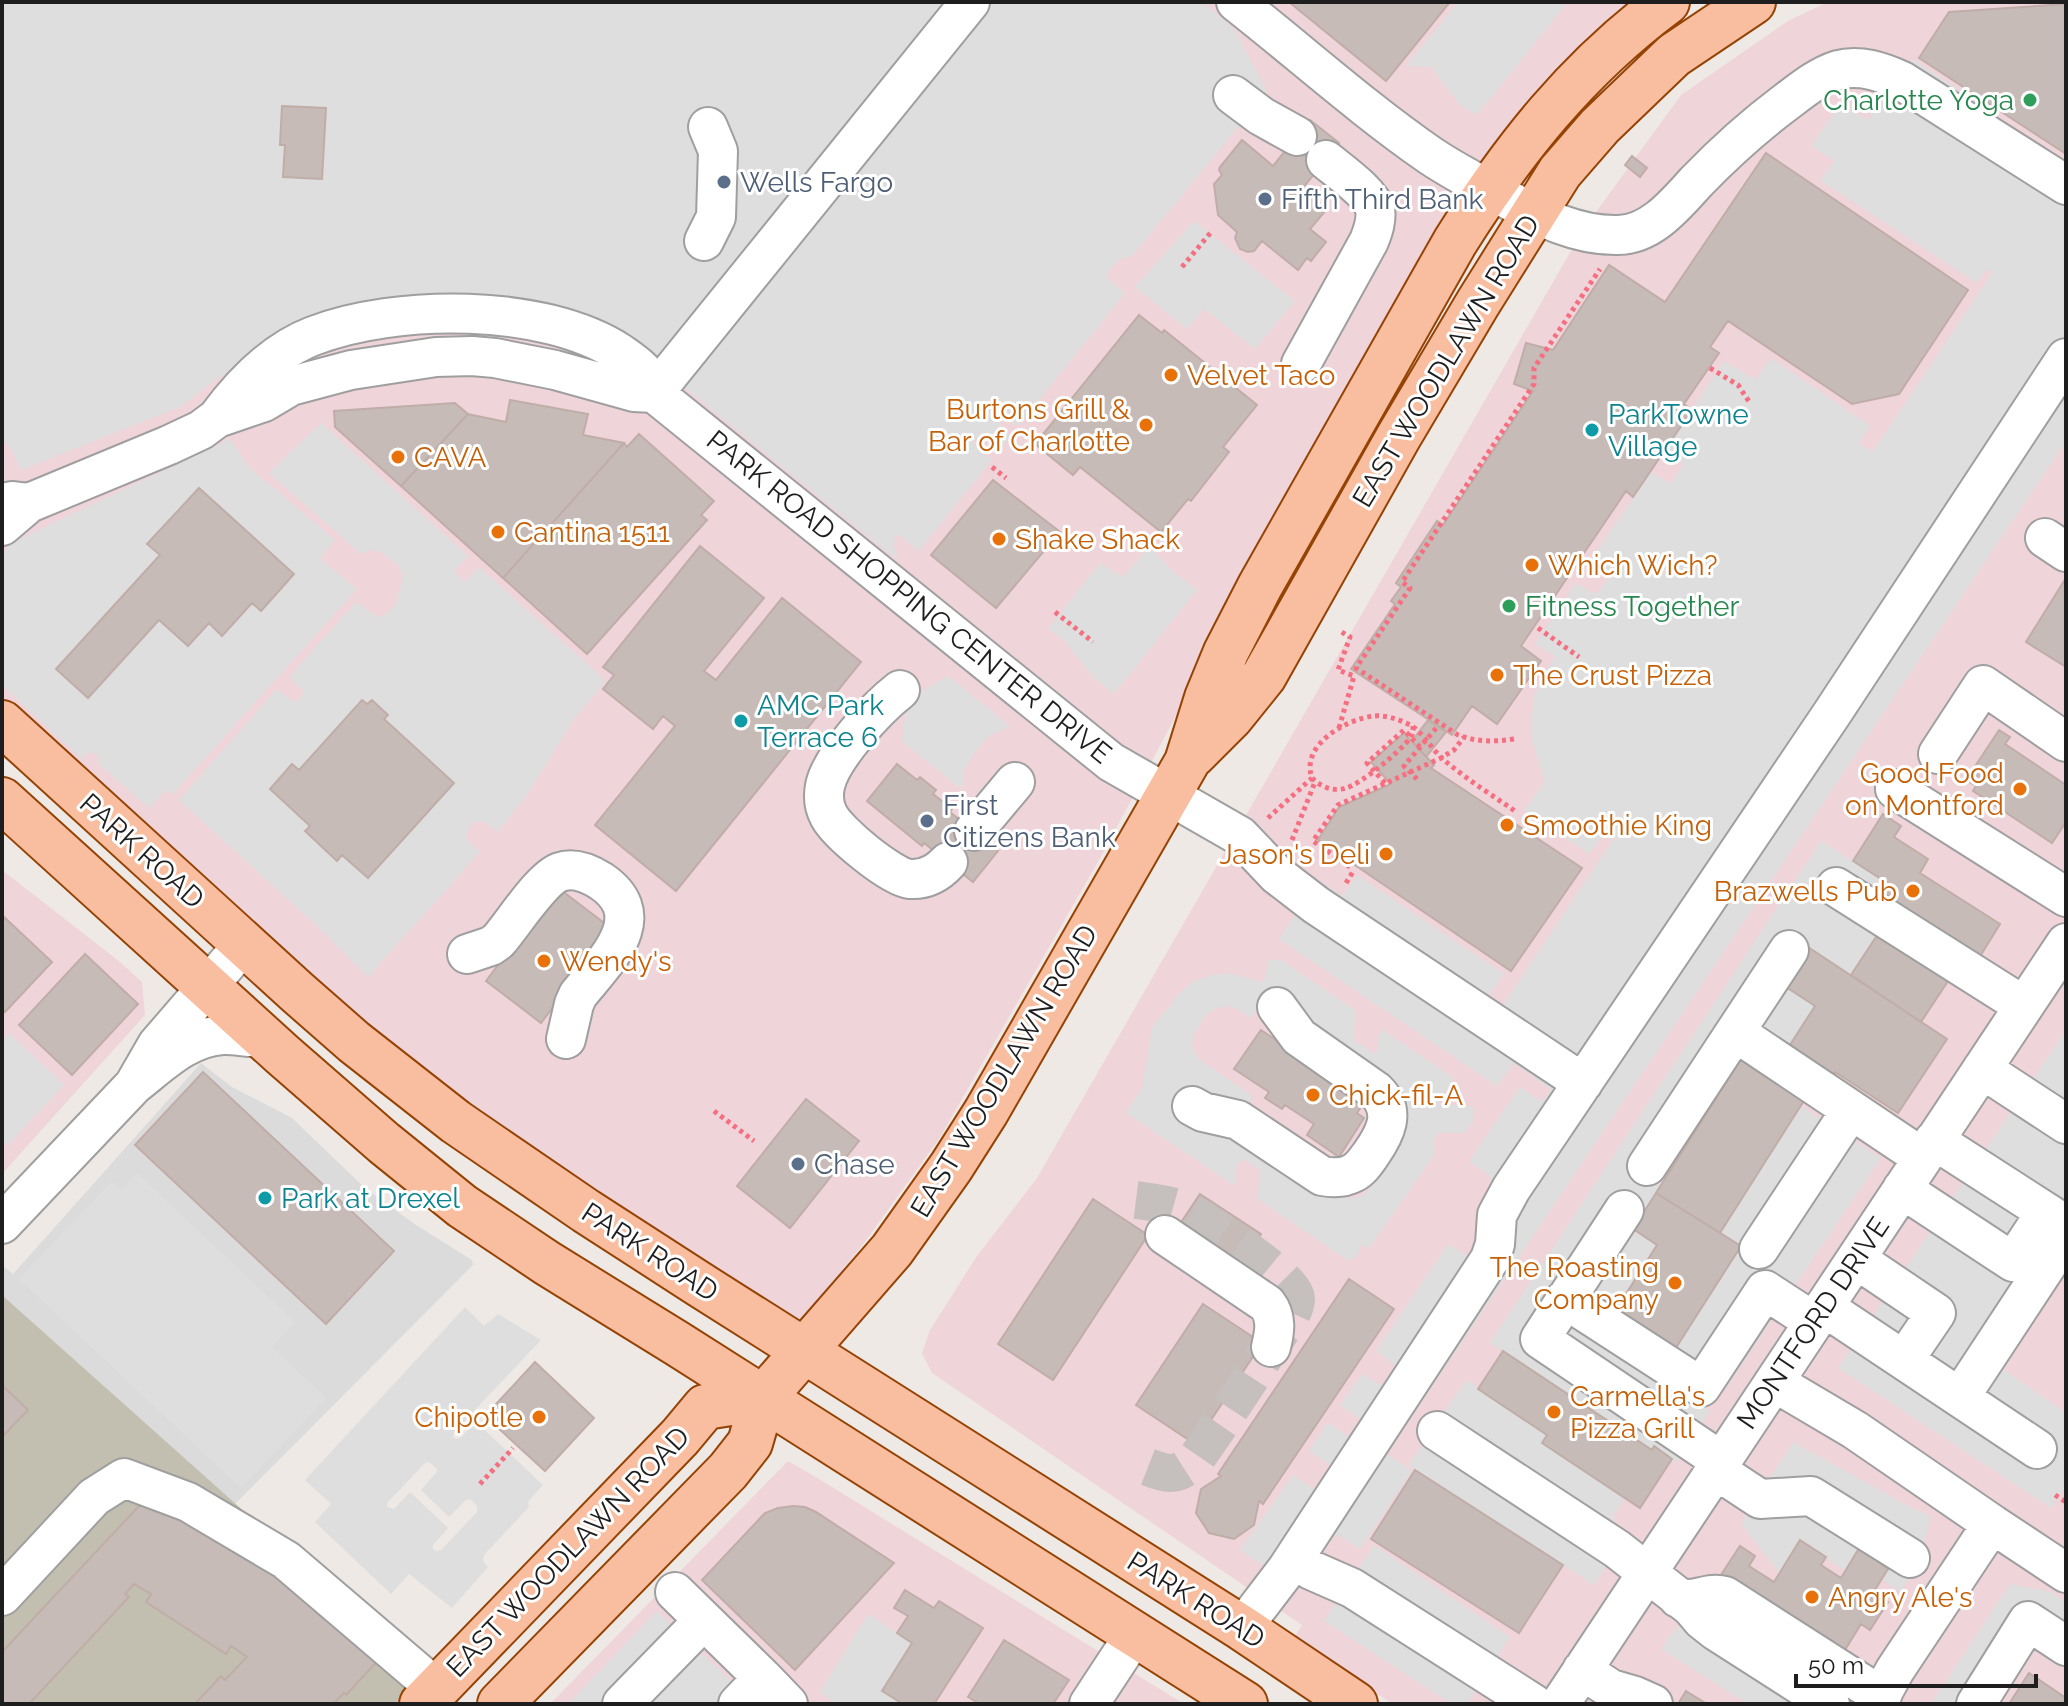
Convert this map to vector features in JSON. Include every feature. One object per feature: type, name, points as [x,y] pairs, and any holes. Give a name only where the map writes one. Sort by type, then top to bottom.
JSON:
[{"type":"main road","name":"EAST WOODLAWN ROAD","points":[[500,1704],[728,1471],[750,1443],[763,1398],[892,1250],[951,1167],[986,1112],[1177,779],[1226,652],[1260,586],[1455,242],[1488,189],[1547,112],[1617,43],[1667,2]]},
{"type":"main road","name":"EAST WOODLAWN ROAD","points":[[1177,779],[1264,676],[1399,436],[1533,214],[1570,159],[1633,92],[1674,55],[1753,2]]},
{"type":"main road","name":"PARK ROAD","points":[[2,723],[354,1042],[456,1122],[599,1219],[1242,1628],[1355,1704]]},
{"type":"main road","name":"PARK ROAD","points":[[2,800],[262,1037],[462,1206],[547,1263],[1245,1704]]},
{"type":"main road","name":"EAST WOODLAWN ROAD","points":[[430,1696],[680,1437],[705,1407],[763,1398]]},
{"type":"street","points":[[654,393],[970,2]]},
{"type":"street","points":[[1236,2],[1362,104],[1439,161],[1533,214],[1577,231],[1619,235],[1644,229],[1667,212],[1741,139],[1791,98],[1839,70],[1865,69],[1886,74],[1912,87],[2066,185]]},
{"type":"street","points":[[1617,43],[1639,2]]},
{"type":"street","points":[[1233,95],[1311,148],[1371,200],[1375,211],[1369,241],[1301,364]]},
{"type":"street","points":[[704,241],[716,217],[718,164],[718,151],[708,127]]},
{"type":"street","name":"PARK ROAD SHOPPING CENTER DRIVE","points":[[11,511],[183,439],[217,418],[248,409],[291,386],[351,370],[436,357],[472,356],[555,370],[634,392],[654,393],[1111,762],[1177,779],[1240,836],[1277,875],[1316,905],[1583,1083]]},
{"type":"street","points":[[1242,1628],[1294,1559],[1490,1259],[1495,1244],[1497,1215],[1503,1201],[1833,712],[2066,358]]},
{"type":"street","points":[[1938,754],[1983,685],[2066,742]]},
{"type":"street","points":[[900,690],[872,716],[834,763],[825,786],[826,811],[838,829],[896,875],[922,879],[948,862]]},
{"type":"street","points":[[974,831],[1015,782]]},
{"type":"street","points":[[1895,789],[2066,897]]},
{"type":"street","points":[[467,954],[498,941],[544,883],[560,872],[581,871],[604,883],[621,902],[624,930],[620,940],[578,995],[566,1039]]},
{"type":"street","points":[[1836,887],[2024,1006]]},
{"type":"street","name":"MONTFORD DRIVE","points":[[1560,1704],[2066,943]]},
{"type":"street","points":[[134,1085],[157,1045],[244,944]]},
{"type":"street","points":[[1647,1166],[1789,950]]},
{"type":"street","points":[[1192,1106],[1203,1112],[1238,1120],[1322,1176],[1347,1176],[1361,1167],[1386,1130],[1384,1101],[1376,1091],[1299,1037],[1277,1007]]},
{"type":"street","points":[[1735,1032],[1851,1110],[1929,1149],[2059,1224]]},
{"type":"street","points":[[2,1224],[134,1085],[170,1057],[196,1041],[225,1035],[262,1037]]},
{"type":"street","points":[[1982,1069],[2064,1118]]},
{"type":"street","points":[[1759,1249],[1851,1110]]},
{"type":"street","points":[[1902,1189],[2013,1262],[2059,1224]]},
{"type":"street","points":[[1624,1210],[1540,1339],[1718,1465],[1760,1499],[1811,1496],[1910,1558]]},
{"type":"street","points":[[1960,1397],[2059,1224]]},
{"type":"street","points":[[1165,1235],[1267,1304],[1274,1317],[1271,1347]]},
{"type":"street","points":[[1856,1259],[1936,1313],[1904,1360]]},
{"type":"street","points":[[1701,1387],[1765,1290],[1904,1360],[2037,1449]]},
{"type":"street","points":[[1565,1299],[1750,1418]]},
{"type":"street","points":[[1774,1382],[1855,1430],[2066,1573]]},
{"type":"street","points":[[1437,1431],[1617,1549],[1691,1607],[1716,1631],[1830,1704]]},
{"type":"street","points":[[2,1596],[94,1497],[124,1478],[188,1502],[286,1560],[430,1696]]},
{"type":"street","points":[[1678,1598],[1689,1601],[1714,1594],[1725,1596],[1880,1700],[1895,1670],[1992,1524]]},
{"type":"street","points":[[1294,1559],[1352,1588],[1534,1704]]},
{"type":"street","points":[[675,1592],[703,1621],[763,1695]]},
{"type":"street","points":[[622,1704],[703,1621]]},
{"type":"street","points":[[1976,1704],[2028,1621],[2066,1646]]},
{"type":"street","points":[[1089,1704],[1135,1634]]},
{"type":"street","points":[[1582,1670],[1611,1689],[1653,1704]]},
{"type":"path","points":[[1182,267],[1212,231]]},
{"type":"path","points":[[1514,739],[1474,741],[1461,736],[1356,668],[1410,588],[1402,582],[1534,384],[1534,368],[1600,269]]},
{"type":"path","points":[[1710,368],[1738,385],[1750,403]]},
{"type":"path","points":[[992,467],[1006,478]]},
{"type":"path","points":[[1055,612],[1093,642]]},
{"type":"path","points":[[1538,628],[1579,657]]},
{"type":"path","points":[[1338,729],[1354,676],[1338,670],[1350,637],[1340,631]]},
{"type":"path","points":[[1290,843],[1313,780],[1309,764],[1313,752],[1338,729],[1362,718],[1376,716],[1413,726],[1441,758],[1515,811]]},
{"type":"path","points":[[1313,780],[1333,789],[1347,788],[1363,779],[1410,739],[1413,726]]},
{"type":"path","points":[[1417,779],[1404,766],[1438,726]]},
{"type":"path","points":[[1385,783],[1367,763],[1404,730],[1420,747]]},
{"type":"path","points":[[1350,867],[1313,841],[1338,805],[1441,758],[1454,750],[1461,736]]},
{"type":"path","points":[[1264,821],[1313,780]]},
{"type":"path","points":[[714,1111],[754,1141]]},
{"type":"path","points":[[480,1484],[513,1448]]},
{"type":"path","points":[[2055,1495],[2066,1502]]},
{"type":"shaded area","points":[[2,2],[1631,2],[1208,655],[1103,853],[939,1139],[861,1247],[794,1329],[473,1123],[2,710]]},
{"type":"shaded area","points":[[2,2],[1201,2],[1237,34],[1267,92],[1132,256],[1118,260],[1109,271],[1109,279],[1125,293],[1018,426],[1000,411],[996,412],[1001,427],[1011,436],[1000,450],[989,441],[973,440],[973,444],[992,460],[919,551],[899,535],[895,537],[897,560],[642,353],[586,327],[292,334],[221,376],[180,407],[21,470],[11,448],[2,440]]},
{"type":"shaded area","points":[[1458,2],[1568,2],[1477,115],[1460,105],[1431,67],[1406,66]]},
{"type":"shaded area","points":[[1828,2],[2066,2],[2066,1704],[1393,1704],[1292,1641],[1302,1625],[932,1373],[922,1353],[930,1330],[977,1256],[1037,1178],[1583,230],[1681,95],[1788,21]]},
{"type":"shaded area","points":[[1913,59],[2066,163],[2066,441],[1387,1454],[1412,1471],[1360,1549],[1336,1534],[1297,1589],[1240,1550],[1293,1475],[1314,1489],[1330,1465],[1309,1451],[1328,1422],[1349,1437],[1360,1419],[1340,1405],[1362,1374],[1382,1386],[1396,1366],[1376,1351],[1448,1244],[1469,1257],[1479,1242],[1491,1177],[1469,1161],[1520,1087],[1542,1102],[1551,1090],[1514,1063],[1497,1086],[1279,939],[1318,880],[1343,896],[1357,875],[1504,974],[1489,995],[1503,1005],[1614,838],[1605,832],[1589,854],[1524,810],[1545,782],[1531,737],[1531,719],[1539,684],[1555,657],[1535,644],[1576,583],[1592,593],[1599,592],[1608,578],[1607,572],[1590,561],[1651,472],[1671,484],[1683,464],[1664,451],[1724,361],[1756,380],[1771,358],[1870,426],[1858,444],[1873,451],[1993,272],[1987,269],[1977,283],[1820,180],[1835,161],[1811,146],[1841,104],[1868,120]]},
{"type":"shaded area","points":[[1194,221],[1295,301],[1255,349],[1204,309],[1187,329],[1135,287]]},
{"type":"shaded area","points":[[321,423],[468,556],[454,571],[465,582],[479,567],[606,681],[574,719],[525,798],[497,832],[479,821],[468,829],[468,841],[480,852],[368,977],[316,925],[179,800],[277,689],[292,701],[301,698],[302,690],[289,677],[356,602],[378,617],[388,613],[396,604],[403,576],[399,566],[381,552],[370,550],[361,554],[269,473]],"holes":[[[362,700],[367,704],[372,700],[387,714],[384,719],[454,783],[368,878],[342,855],[336,860],[305,832],[310,826],[270,789],[292,764],[299,770]]]},
{"type":"shaded area","points":[[230,439],[249,467],[335,540],[320,559],[357,589],[172,795],[166,790],[149,808],[99,764],[98,754],[87,753],[83,760],[2,685],[2,554],[11,544]],"holes":[[[199,488],[294,574],[261,611],[252,603],[222,635],[209,623],[159,620],[89,698],[57,670],[160,555],[148,544]]]},
{"type":"shaded area","points":[[1149,547],[1197,590],[1114,694],[1093,677],[1066,642],[1048,629],[1100,563],[1123,577]]},
{"type":"shaded area","points":[[948,676],[1010,726],[989,736],[976,751],[964,770],[962,790],[902,741],[905,715],[925,689]]},
{"type":"shaded area","points":[[1821,841],[1884,881],[1872,901],[1892,913],[1851,975],[1807,947],[1783,985],[1815,1006],[1769,1077],[1741,1059],[1633,1229],[1657,1245],[1600,1335],[1710,1411],[1676,1463],[1490,1343]]},
{"type":"shaded area","points":[[2,870],[142,982],[145,1015],[2,1174]]},
{"type":"shaded area","points":[[1268,960],[1281,960],[1355,1010],[1354,1041],[1376,1054],[1381,1029],[1454,1078],[1438,1103],[1473,1107],[1473,1121],[1464,1133],[1438,1133],[1434,1140],[1435,1154],[1369,1248],[1361,1245],[1356,1258],[1347,1260],[1258,1199],[1259,1170],[1244,1159],[1237,1164],[1235,1186],[1126,1113],[1142,1088],[1152,1028],[1181,992],[1194,981],[1213,975],[1230,973],[1262,982]],"holes":[[[1225,1006],[1251,1018],[1259,1007],[1402,1138],[1366,1193],[1357,1198],[1345,1197],[1236,1125],[1253,1096],[1201,1061],[1192,1043],[1205,1016]]]},
{"type":"shaded area","points":[[2066,1030],[2066,1258],[1993,1362],[2066,1413],[2066,1486],[2051,1508],[1838,1368]]},
{"type":"shaded area","points":[[9,1033],[64,1085],[8,1145],[2,1140],[2,1040]]},
{"type":"shaded area","points":[[201,1063],[232,1087],[292,1118],[365,1188],[472,1260],[473,1265],[235,1504],[2,1295],[2,1265],[13,1274]]},
{"type":"shaded area","points":[[1801,1106],[1881,1158],[1724,1391],[1670,1357],[1741,1247],[1720,1233]]},
{"type":"shaded area","points":[[137,1173],[295,1322],[272,1347],[326,1398],[241,1488],[19,1279],[112,1181],[122,1190]]},
{"type":"shaded area","points":[[2,1295],[424,1672],[395,1704],[2,1704]]},
{"type":"shaded area","points":[[465,1307],[484,1326],[498,1314],[541,1340],[454,1432],[453,1437],[460,1438],[476,1422],[543,1485],[528,1502],[529,1507],[484,1555],[483,1561],[488,1567],[452,1608],[409,1574],[391,1594],[315,1522],[331,1504],[305,1480]],"holes":[[[429,1462],[437,1469],[421,1490],[449,1517],[470,1499],[477,1506],[477,1512],[441,1550],[436,1551],[433,1545],[448,1528],[410,1492],[394,1509],[387,1507],[388,1502],[425,1463]]]},
{"type":"shaded area","points":[[1466,1380],[1547,1435],[1542,1443],[1625,1498],[1614,1514],[1617,1549],[1594,1585],[1409,1465]]},
{"type":"shaded area","points":[[1793,1442],[1930,1516],[1921,1562],[1900,1592],[1881,1579],[1845,1571],[1800,1541],[1779,1572],[1742,1525]]},
{"type":"shaded area","points":[[788,1461],[819,1479],[1184,1704],[550,1704]]},
{"type":"shaded area","points":[[1374,1545],[1510,1637],[1467,1704],[1452,1704],[1324,1621]]},
{"type":"shaded area","points":[[2010,1584],[2051,1592],[2066,1602],[2066,1665],[2042,1650],[2033,1653],[1999,1704],[1931,1704]]},
{"type":"shaded area","points":[[1708,1604],[1871,1704],[1748,1704],[1661,1649],[1676,1628]]},
{"type":"shaded area","points":[[657,1611],[730,1680],[751,1704],[568,1704]]},
{"type":"shaded area","points":[[868,1614],[912,1643],[882,1691],[903,1704],[832,1704],[820,1692]]},
{"type":"building","points":[[1289,2],[1450,2],[1386,81]]},
{"type":"building","points":[[2066,4],[2066,154],[1919,58],[1949,12]]},
{"type":"building","points":[[282,106],[326,108],[322,179],[283,177],[285,145],[280,145]]},
{"type":"building","name":"Fifth Third Bank","points":[[1310,120],[1339,143],[1302,189],[1327,209],[1310,229],[1326,242],[1311,261],[1307,258],[1298,270],[1262,241],[1254,251],[1240,249],[1235,238],[1237,232],[1218,215],[1214,184],[1222,175],[1220,167],[1242,140],[1273,166]]},
{"type":"building","name":"ParkTowne Village","points":[[1766,153],[1968,290],[1899,394],[1852,404],[1728,321],[1710,347],[1719,353],[1684,404],[1692,410],[1633,497],[1626,491],[1521,646],[1541,661],[1497,724],[1472,706],[1452,735],[1351,669],[1395,604],[1391,601],[1401,587],[1396,583],[1437,521],[1443,525],[1533,391],[1514,384],[1526,343],[1553,350],[1609,265],[1665,302]]},
{"type":"building","points":[[1632,156],[1647,168],[1640,177],[1625,165]]},
{"type":"building","name":"Burtons Grill & Bar of Charlotte","points":[[1139,315],[1162,333],[1164,330],[1257,405],[1223,447],[1229,452],[1191,501],[1188,499],[1161,532],[1080,467],[1073,475],[1035,444]]},
{"type":"building","name":"Cantina 1511","points":[[510,400],[588,414],[583,435],[624,443],[503,578],[401,486],[468,414],[506,422]]},
{"type":"building","name":"CAVA","points":[[455,403],[468,414],[401,486],[335,427],[334,411]]},
{"type":"building","points":[[639,434],[714,501],[701,515],[707,520],[587,654],[503,578],[624,443],[627,447]]},
{"type":"building","name":"Shake Shack","points":[[993,480],[1060,532],[996,608],[931,555]]},
{"type":"building","points":[[199,488],[294,574],[261,611],[252,603],[222,636],[209,623],[188,646],[159,620],[88,698],[56,669],[160,555],[147,544]]},
{"type":"building","name":"AMC Park Terrace 6","points":[[700,546],[764,598],[704,671],[716,680],[782,598],[861,662],[676,891],[595,825],[675,726],[663,716],[653,729],[603,689],[614,675],[603,667]]},
{"type":"building","points":[[2064,581],[2066,583],[2066,667],[2026,642]]},
{"type":"building","points":[[362,700],[367,704],[372,700],[388,715],[384,719],[454,783],[368,878],[342,855],[337,861],[305,831],[310,826],[270,789],[292,764],[299,770]]},
{"type":"building","points":[[1428,720],[1446,732],[1426,757],[1412,741]]},
{"type":"building","name":"Good Food on Montford","points":[[1999,730],[2010,737],[2005,744],[2066,785],[2066,822],[2052,843],[1973,791],[1976,786],[1966,780]]},
{"type":"building","points":[[1404,733],[1434,765],[1431,768],[1582,868],[1511,971],[1318,840],[1339,807],[1391,784],[1371,762]]},
{"type":"building","name":"First Citizens Bank","points":[[897,764],[936,790],[933,794],[952,809],[950,812],[998,851],[973,882],[867,801]]},
{"type":"building","name":"Brazwells Pub","points":[[1883,814],[1901,826],[1894,837],[1928,859],[1920,873],[2000,924],[1974,966],[1871,901],[1884,881],[1853,861]]},
{"type":"building","name":"Wendy's","points":[[557,887],[612,929],[541,1023],[486,981]]},
{"type":"building","points":[[3,916],[52,962],[5,1012],[2,1009]]},
{"type":"building","points":[[1884,925],[1954,972],[1921,1022],[1851,975]]},
{"type":"building","points":[[1808,947],[1947,1039],[1898,1113],[1835,1072],[1832,1077],[1788,1048],[1815,1006],[1783,985]]},
{"type":"building","points":[[85,954],[138,1004],[72,1075],[19,1025]]},
{"type":"building","name":"Chick-fil-A","points":[[1261,1030],[1366,1100],[1357,1113],[1364,1118],[1339,1157],[1307,1135],[1314,1124],[1285,1105],[1282,1109],[1265,1098],[1269,1092],[1234,1069]]},
{"type":"building","points":[[1741,1059],[1805,1099],[1720,1233],[1656,1193]]},
{"type":"building","name":"Park at Drexel","points":[[203,1072],[394,1251],[326,1324],[135,1145]]},
{"type":"building","name":"Chase","points":[[806,1099],[859,1141],[790,1228],[737,1186]]},
{"type":"building","name":"The Roasting Company","points":[[1656,1193],[1741,1246],[1670,1357],[1610,1319],[1657,1245],[1633,1229]]},
{"type":"building","points":[[1200,1194],[1261,1234],[1239,1267],[1178,1227]]},
{"type":"building","points":[[1093,1199],[1148,1235],[1053,1380],[998,1344]]},
{"type":"building","points":[[1349,1279],[1394,1309],[1263,1504],[1259,1501],[1254,1525],[1234,1539],[1209,1533],[1196,1513],[1201,1489],[1221,1476],[1218,1474]]},
{"type":"building","points":[[1203,1304],[1262,1343],[1195,1444],[1136,1405]]},
{"type":"building","name":"Carmella's Pizza Grill","points":[[1503,1351],[1652,1450],[1654,1446],[1672,1459],[1640,1508],[1542,1443],[1547,1435],[1478,1389]]},
{"type":"building","name":"Chipotle","points":[[535,1362],[594,1418],[545,1471],[485,1416]]},
{"type":"building","points":[[2,1385],[28,1410],[2,1437]]},
{"type":"building","points":[[1415,1470],[1563,1565],[1519,1633],[1371,1539]]},
{"type":"building","points":[[154,1490],[333,1606],[384,1654],[346,1695],[344,1693],[333,1704],[195,1704],[221,1676],[225,1680],[247,1657],[231,1646],[226,1654],[146,1602],[151,1594],[134,1584],[125,1594],[129,1597],[29,1704],[2,1704],[2,1652]]},
{"type":"building","points":[[793,1506],[816,1512],[894,1563],[795,1670],[702,1580],[765,1513]]},
{"type":"building","name":"Angry Ale's","points":[[1800,1540],[1826,1557],[1821,1565],[1841,1578],[1861,1545],[1881,1558],[1878,1562],[1888,1569],[1873,1593],[1888,1602],[1870,1630],[1861,1624],[1840,1658],[1717,1581],[1740,1546],[1755,1556],[1749,1566],[1774,1582]]},
{"type":"building","points":[[905,1590],[934,1608],[939,1601],[983,1628],[934,1704],[903,1704],[882,1691],[912,1643],[897,1633],[908,1616],[894,1608]]},
{"type":"building","points":[[1004,1640],[1069,1680],[1053,1704],[980,1704],[968,1697]]},
{"type":"building","points":[[2029,1673],[2066,1698],[2066,1704],[2009,1704]]},
{"type":"building","points":[[1686,1691],[1707,1704],[1678,1704]]},
{"type":"tunnel","points":[[1136,1200],[1184,1210],[1210,1225],[1266,1264],[1282,1278],[1296,1299],[1286,1324],[1196,1459],[1174,1473],[1148,1467]]},
{"type":"place","name":"Charlotte Yoga","points":[[2030,100]]},
{"type":"place","name":"Wells Fargo","points":[[724,182]]},
{"type":"place","name":"Fifth Third Bank","points":[[1265,199]]},
{"type":"place","name":"Velvet Taco","points":[[1171,375]]},
{"type":"place","name":"Burtons Grill & Bar of Charlotte","points":[[1146,425]]},
{"type":"place","name":"ParkTowne Village","points":[[1592,430]]},
{"type":"place","name":"CAVA","points":[[398,457]]},
{"type":"place","name":"Cantina 1511","points":[[498,532]]},
{"type":"place","name":"Shake Shack","points":[[999,539]]},
{"type":"place","name":"Which Wich?","points":[[1532,565]]},
{"type":"place","name":"Fitness Together","points":[[1509,606]]},
{"type":"place","name":"The Crust Pizza","points":[[1497,675]]},
{"type":"place","name":"AMC Park Terrace 6","points":[[741,721]]},
{"type":"place","name":"Good Food on Montford","points":[[2020,789]]},
{"type":"place","name":"First Citizens Bank","points":[[927,821]]},
{"type":"place","name":"Smoothie King","points":[[1507,825]]},
{"type":"place","name":"Jason's Deli","points":[[1386,854]]},
{"type":"place","name":"Brazwells Pub","points":[[1913,891]]},
{"type":"place","name":"Wendy's","points":[[544,961]]},
{"type":"place","name":"Chick-fil-A","points":[[1313,1095]]},
{"type":"place","name":"Chase","points":[[798,1164]]},
{"type":"place","name":"Park at Drexel","points":[[265,1198]]},
{"type":"place","name":"The Roasting Company","points":[[1675,1283]]},
{"type":"place","name":"Carmella's Pizza Grill","points":[[1554,1412]]},
{"type":"place","name":"Chipotle","points":[[539,1417]]},
{"type":"place","name":"Angry Ale's","points":[[1812,1597]]}]
